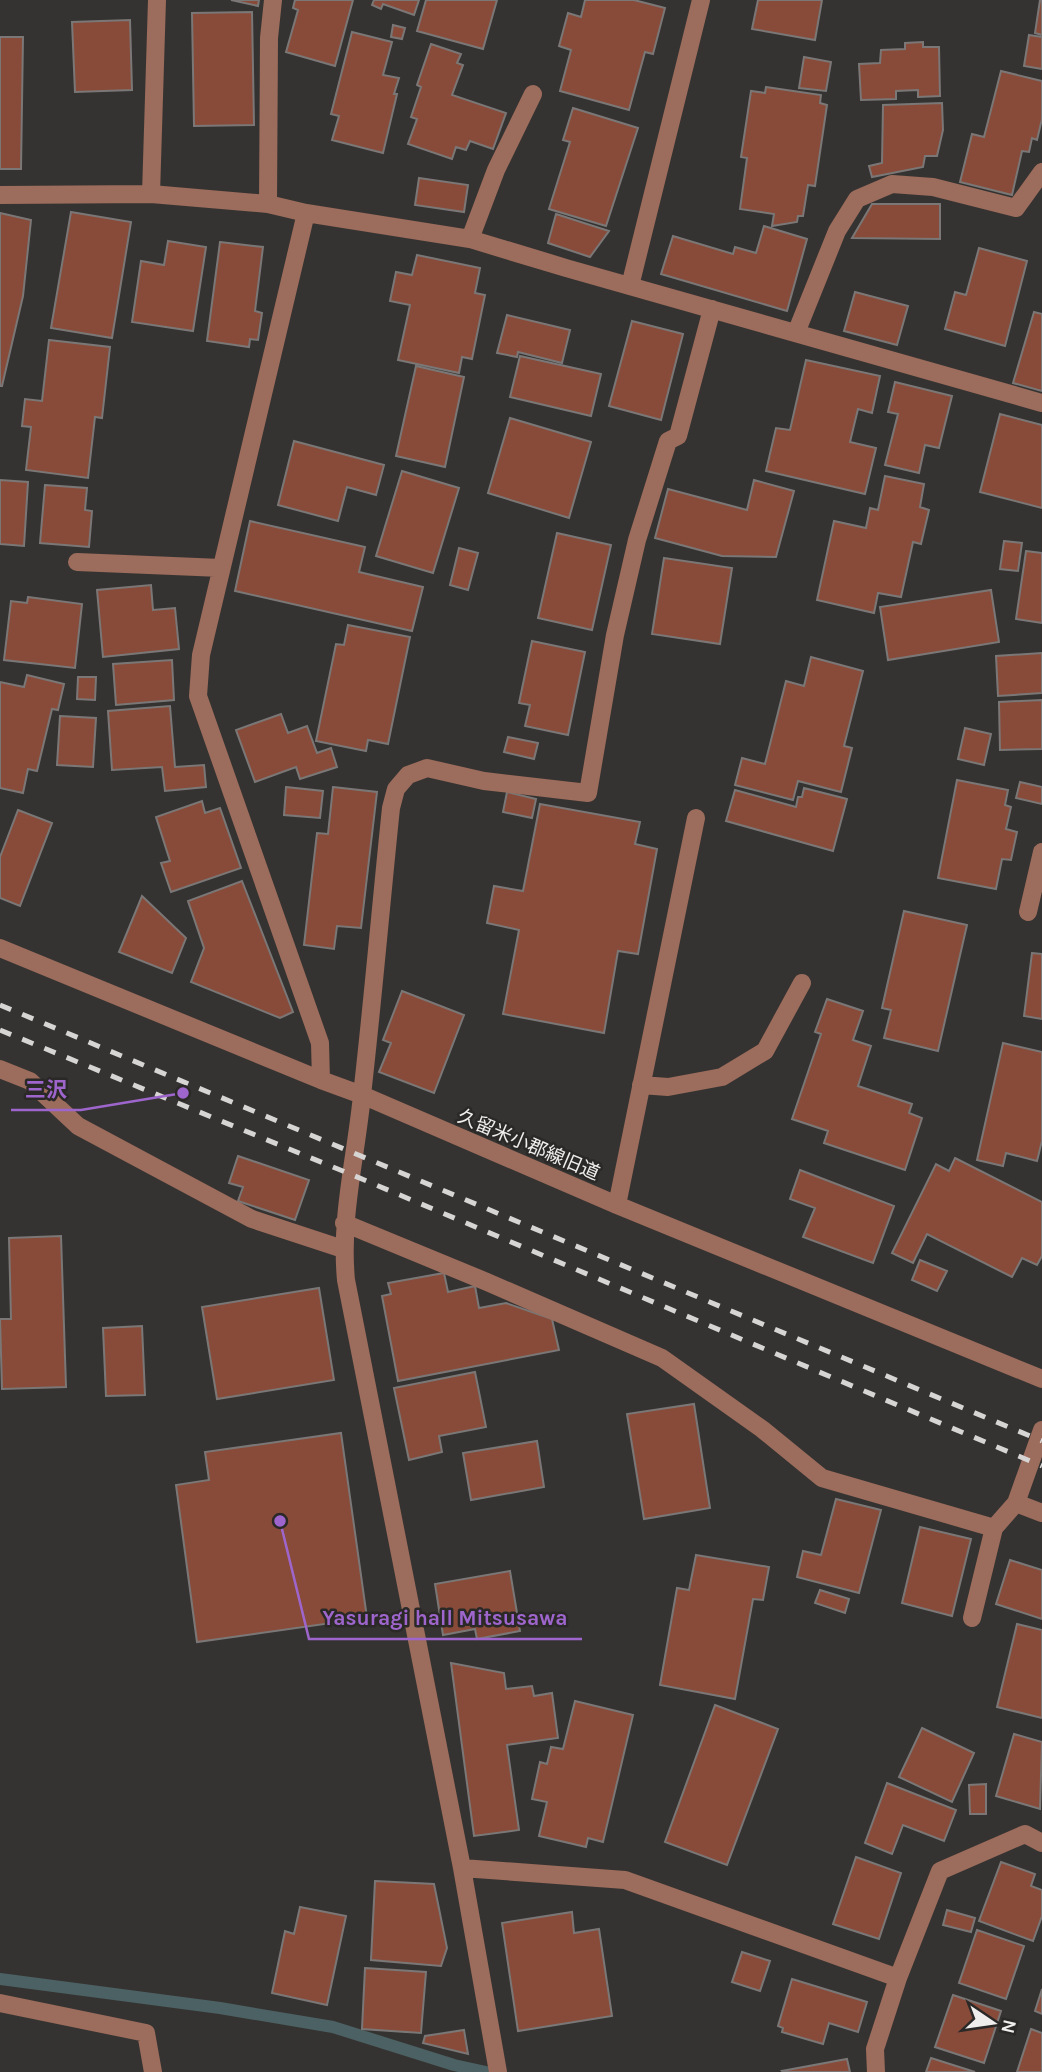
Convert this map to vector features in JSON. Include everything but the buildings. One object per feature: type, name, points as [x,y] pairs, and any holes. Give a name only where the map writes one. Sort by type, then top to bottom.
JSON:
[{"type":"street","points":[[151,194],[157,0]]},
{"type":"street","points":[[268,204],[270,38],[274,0]]},
{"type":"street","points":[[630,286],[701,0]]},
{"type":"street","points":[[470,239],[496,170],[533,94]]},
{"type":"street","points":[[796,332],[836,231],[857,200],[892,184],[933,187],[1016,208],[1042,172]]},
{"type":"street","points":[[0,195],[151,194],[268,204],[306,213],[470,239],[1042,403]]},
{"type":"street","points":[[306,213],[201,654],[198,696],[320,1043],[321,1080]]},
{"type":"street","points":[[498,2072],[461,1868],[348,1294],[343,1249],[344,1223],[362,1095],[391,808],[396,789],[408,775],[426,768],[484,781],[588,793],[615,635],[637,540],[668,441],[678,436],[712,309]]},
{"type":"street","points":[[77,562],[221,568]]},
{"type":"street","points":[[617,1205],[696,818]]},
{"type":"street","points":[[1028,912],[1042,852]]},
{"type":"street","name":"久留米小郡線旧道","points":[[0,947],[1042,1379]]},
{"type":"street","points":[[641,1084],[668,1087],[722,1077],[765,1051],[802,983]]},
{"type":"street","points":[[0,1069],[30,1081],[78,1126],[240,1213],[343,1249]]},
{"type":"street","points":[[344,1223],[662,1357],[762,1429],[822,1478],[994,1528]]},
{"type":"street","points":[[972,1618],[994,1528],[1016,1503],[1042,1430]]},
{"type":"street","points":[[1016,1503],[1042,1513]]},
{"type":"street","points":[[876,2072],[874,2049],[898,1978],[940,1871],[1026,1834],[1042,1843]]},
{"type":"street","points":[[461,1868],[625,1880],[898,1978]]},
{"type":"street","points":[[0,2003],[146,2033],[153,2072]]},
{"type":"waterway","points":[[0,1979],[220,2008],[333,2027],[454,2065],[486,2072]]},
{"type":"railway","points":[[0,1005],[1042,1441]]},
{"type":"railway","points":[[0,1030],[350,1174],[1042,1466]]},
{"type":"place","name":"三沢","points":[[183,1093]]},
{"type":"place","name":"Yasuragi hall Mitsusawa","points":[[280,1521]]}]
